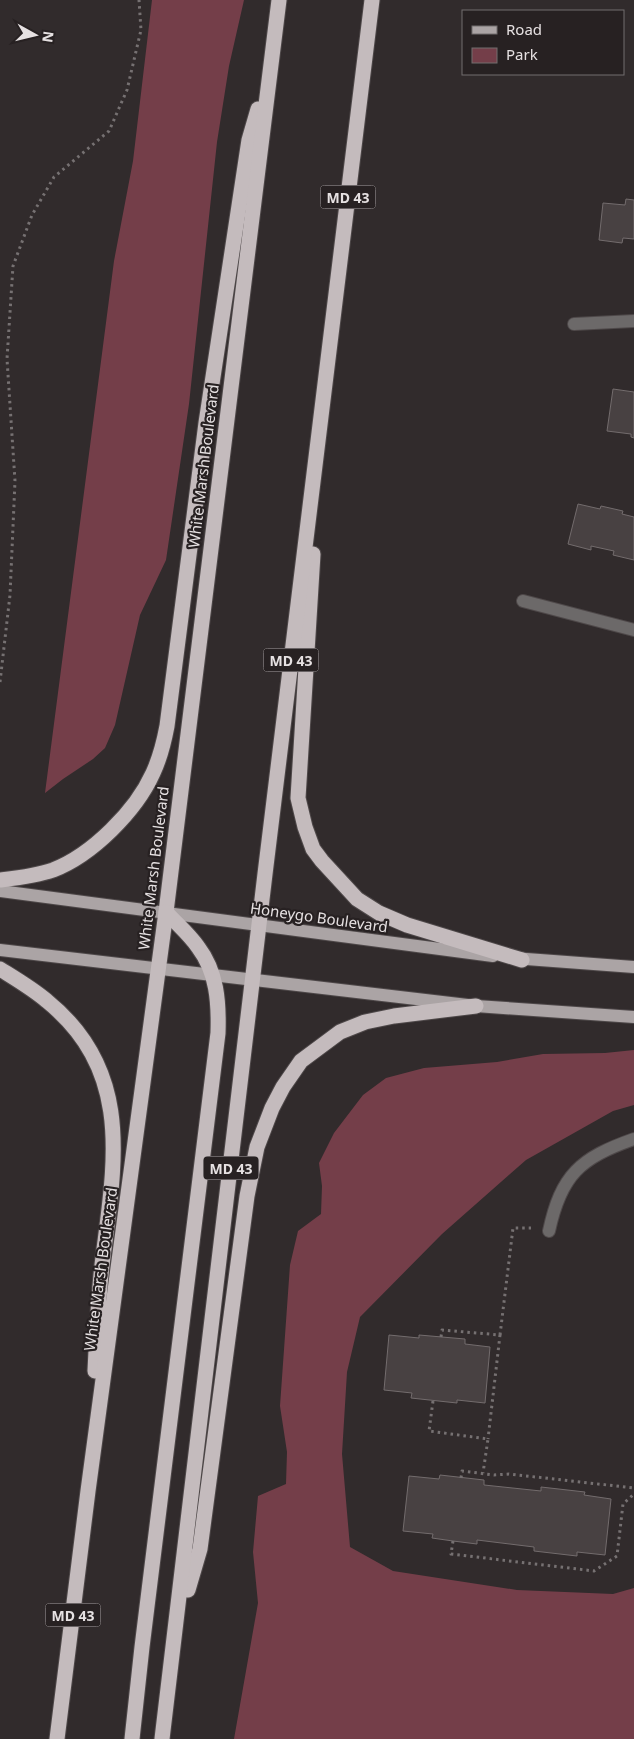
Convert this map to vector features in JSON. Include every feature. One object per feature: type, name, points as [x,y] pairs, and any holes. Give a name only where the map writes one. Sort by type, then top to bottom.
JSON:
[{"type":"highway","name":"White Marsh Boulevard","points":[[57,1739],[88,1491],[166,912],[279,0]]},
{"type":"highway","name":"MD 43","points":[[162,1739],[372,0]]},
{"type":"highway","points":[[0,880],[19,878],[53,870],[79,857],[107,834],[140,797],[154,773],[162,749],[167,726],[206,423],[249,140],[272,62]]},
{"type":"highway","points":[[323,394],[298,798],[305,827],[314,849],[322,861],[357,899],[379,913],[408,925],[522,960]]},
{"type":"highway","points":[[132,1739],[145,1618],[216,1056],[219,1006],[212,974],[198,946],[166,912]]},
{"type":"highway","points":[[0,969],[48,1001],[80,1035],[94,1058],[107,1092],[112,1112],[114,1154],[101,1275],[88,1491]]},
{"type":"highway","points":[[176,1632],[200,1549],[246,1196],[257,1147],[282,1087],[301,1061],[340,1032],[365,1022],[394,1016],[476,1006]]},
{"type":"main road","name":"Honeygo Boulevard","points":[[0,891],[522,960],[634,966]]},
{"type":"main road","points":[[0,950],[476,1006],[634,1017]]},
{"type":"street","points":[[574,324],[634,321]]},
{"type":"street","points":[[523,601],[634,630]]},
{"type":"street","points":[[549,1231],[554,1206],[576,1169],[596,1156],[634,1139]]},
{"type":"path","points":[[0,682],[10,595],[15,481],[7,359],[13,266],[32,215],[54,177],[110,131],[128,90],[140,30],[139,0]]},
{"type":"path","points":[[483,1473],[513,1228],[535,1228],[549,1231]]},
{"type":"path","points":[[441,1337],[442,1330],[500,1336]]},
{"type":"path","points":[[433,1401],[429,1431],[488,1439]]},
{"type":"path","points":[[461,1478],[462,1471],[509,1474],[634,1488]]},
{"type":"path","points":[[453,1541],[451,1554],[594,1571],[617,1556],[623,1504],[634,1494]]},
{"type":"green space","points":[[152,0],[244,0],[229,66],[217,142],[189,404],[166,560],[140,615],[115,725],[105,748],[93,759],[45,793],[114,261],[133,161]]},
{"type":"green space","points":[[634,1050],[634,1105],[613,1111],[526,1160],[442,1234],[360,1317],[347,1372],[342,1454],[350,1547],[393,1571],[517,1590],[613,1594],[634,1588],[634,1739],[234,1739],[258,1603],[253,1552],[258,1496],[286,1484],[287,1452],[280,1406],[290,1265],[298,1231],[321,1214],[322,1186],[319,1163],[334,1133],[363,1095],[386,1078],[424,1068],[497,1062],[543,1054],[605,1053]]},
{"type":"building","points":[[626,199],[634,200],[634,239],[623,238],[622,243],[599,240],[603,203],[625,205]]},
{"type":"building","points":[[613,389],[634,392],[634,438],[631,437],[631,434],[607,431]]},
{"type":"building","points":[[578,504],[600,509],[601,506],[623,511],[622,514],[634,517],[634,560],[613,555],[614,551],[591,546],[591,550],[568,544]]},
{"type":"building","points":[[389,1335],[419,1338],[419,1335],[465,1339],[465,1344],[490,1347],[485,1403],[457,1400],[457,1403],[411,1398],[412,1393],[384,1390]]},
{"type":"building","points":[[440,1475],[484,1480],[484,1485],[541,1491],[541,1487],[585,1492],[584,1495],[611,1499],[605,1555],[577,1552],[577,1556],[534,1551],[534,1547],[477,1540],[477,1544],[432,1538],[433,1534],[403,1531],[409,1476],[439,1479]]}]
